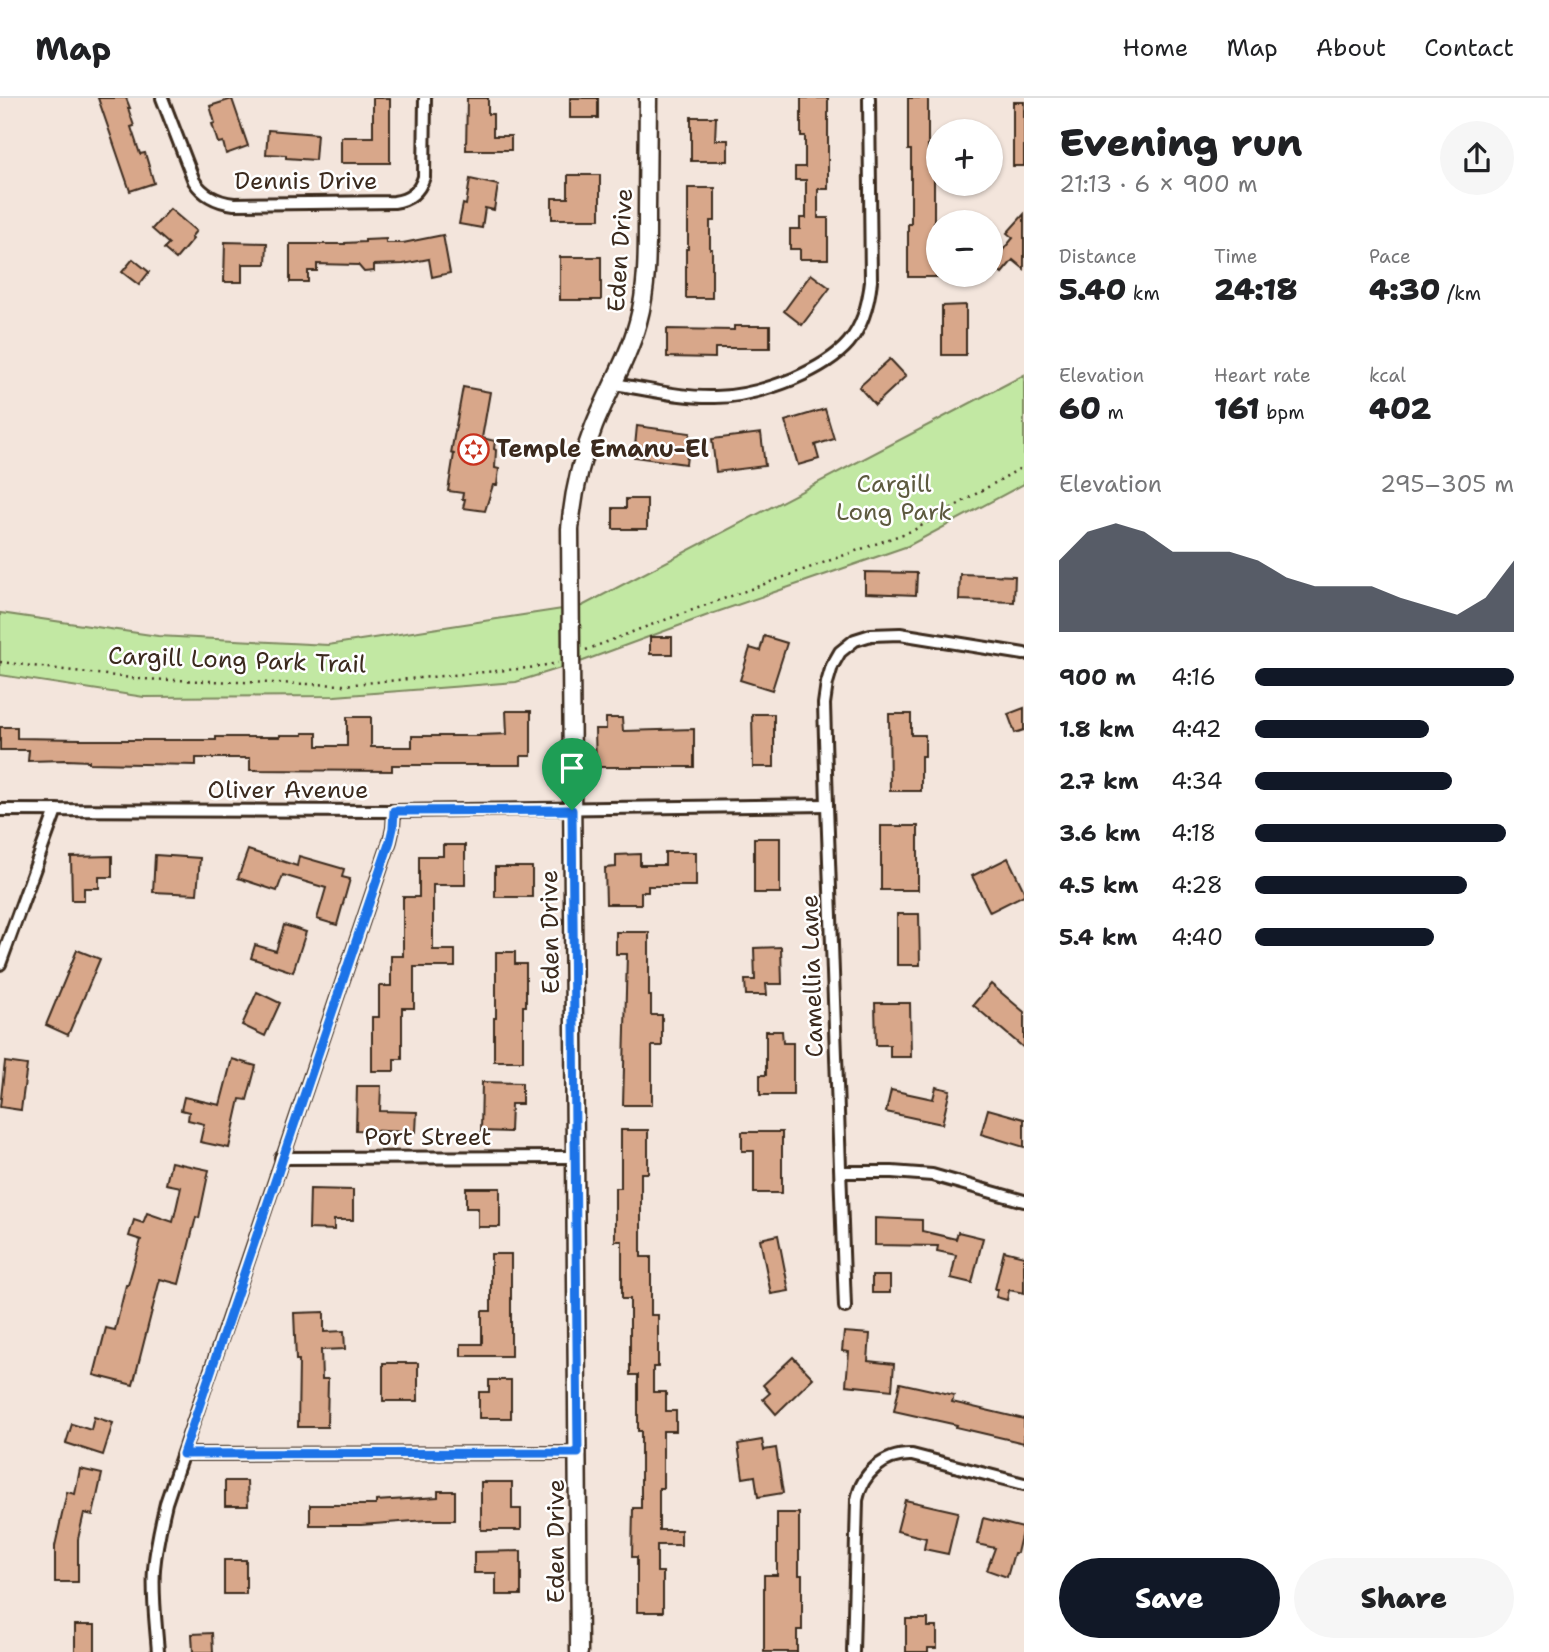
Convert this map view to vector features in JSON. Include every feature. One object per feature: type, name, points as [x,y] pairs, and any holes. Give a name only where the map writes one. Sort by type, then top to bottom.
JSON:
[{"type":"street","name":"Dennis Drive","points":[[162,98],[194,181],[209,196],[234,204],[406,200],[419,188],[424,177],[425,98]]},
{"type":"street","name":"Eden Drive","points":[[579,1652],[569,547],[571,513],[582,459],[638,324],[644,295],[648,98]]},
{"type":"street","points":[[614,384],[689,396],[730,397],[756,392],[784,382],[823,365],[841,352],[862,320],[871,281],[869,98]]},
{"type":"street","name":"Camellia Lane","points":[[845,1307],[827,805],[825,693],[832,666],[844,648],[862,637],[891,633],[1024,654]]},
{"type":"street","name":"Oliver Avenue","points":[[0,810],[572,810],[827,805]]},
{"type":"street","points":[[0,964],[56,810]]},
{"type":"street","points":[[158,1652],[154,1596],[155,1555],[166,1503],[390,841],[394,811]]},
{"type":"street","name":"Port Street","points":[[281,1158],[575,1157]]},
{"type":"street","points":[[841,1172],[932,1175],[1024,1202]]},
{"type":"street","points":[[183,1454],[578,1453]]},
{"type":"street","points":[[853,1652],[857,1500],[870,1472],[890,1458],[912,1455],[1024,1484]]},
{"type":"path","points":[[584,652],[640,629],[914,530],[1024,466]]},
{"type":"path","name":"Cargill Long Park Trail","points":[[0,662],[139,679],[343,685],[529,668],[557,663]]},
{"type":"green space","name":"Cargill Long Park","points":[[1024,375],[1024,484],[908,546],[583,661],[516,682],[335,696],[144,697],[0,675],[0,613],[158,636],[328,645],[582,606]]},
{"type":"building","points":[[98,98],[126,98],[134,126],[131,127],[140,154],[145,153],[154,183],[130,191]]},
{"type":"building","points":[[373,98],[390,98],[390,163],[341,163],[341,137],[373,137]]},
{"type":"building","points":[[467,98],[488,98],[488,114],[493,114],[493,136],[511,136],[511,150],[466,150]]},
{"type":"building","points":[[570,98],[598,98],[598,118],[570,118]]},
{"type":"building","points":[[801,98],[828,98],[828,189],[818,189],[818,218],[828,218],[828,259],[800,259],[800,249],[790,249],[790,229],[800,229],[800,218],[806,218],[806,180],[795,180],[795,167],[805,167],[805,136],[801,136]]},
{"type":"building","points":[[908,98],[928,98],[926,196],[934,196],[934,210],[926,210],[926,277],[908,277],[911,150],[908,150]]},
{"type":"building","points":[[232,99],[248,146],[226,154],[223,142],[218,143],[210,106]]},
{"type":"building","points":[[1013,102],[1024,102],[1024,166],[1013,166]]},
{"type":"building","points":[[691,117],[716,117],[715,140],[728,140],[728,161],[691,161]]},
{"type":"building","points":[[268,130],[317,134],[315,160],[266,154]]},
{"type":"building","points":[[568,175],[600,175],[600,219],[552,219],[552,198],[568,198]]},
{"type":"building","points":[[470,179],[498,185],[494,210],[485,208],[482,228],[459,224],[463,204],[466,205]]},
{"type":"building","points":[[688,188],[715,188],[715,221],[710,221],[712,298],[686,298]]},
{"type":"building","points":[[170,209],[196,231],[191,237],[193,239],[176,259],[164,249],[169,244],[152,229]]},
{"type":"building","points":[[1024,214],[1024,269],[1013,260],[1003,272],[1003,250],[1013,238],[1007,233]]},
{"type":"building","points":[[443,235],[450,273],[432,277],[429,259],[403,264],[374,265],[374,271],[364,272],[358,265],[317,264],[317,271],[308,271],[308,282],[290,282],[290,244],[345,244],[386,239],[386,243],[403,243]]},
{"type":"building","points":[[225,242],[267,243],[266,264],[242,264],[242,282],[224,282]]},
{"type":"building","points":[[560,257],[601,257],[601,300],[560,300]]},
{"type":"building","points":[[133,259],[149,272],[139,285],[122,272]]},
{"type":"building","points":[[811,274],[830,288],[802,325],[784,311]]},
{"type":"building","points":[[966,305],[966,355],[942,355],[942,306]]},
{"type":"building","points":[[734,326],[770,326],[770,348],[715,348],[715,358],[667,357],[667,329],[734,330]]},
{"type":"building","points":[[890,359],[906,376],[875,405],[859,387]]},
{"type":"building","name":"Temple Emanu-El","points":[[463,387],[490,392],[482,438],[495,441],[495,468],[499,469],[497,485],[493,485],[485,511],[463,508],[463,493],[448,491],[454,454],[451,453]]},
{"type":"building","points":[[825,409],[834,439],[815,445],[819,459],[798,465],[785,421]]},
{"type":"building","points":[[637,426],[690,433],[686,464],[634,457]]},
{"type":"building","points":[[761,433],[765,466],[716,472],[712,439]]},
{"type":"building","points":[[626,499],[647,499],[647,529],[613,529],[613,508],[626,508]]},
{"type":"building","points":[[865,572],[917,573],[916,595],[865,593]]},
{"type":"building","points":[[960,574],[1015,576],[1014,602],[959,600]]},
{"type":"building","points":[[764,636],[787,643],[772,690],[740,680],[750,648],[760,651]]},
{"type":"building","points":[[650,637],[672,637],[672,654],[650,654]]},
{"type":"building","points":[[1024,708],[1024,730],[1015,733],[1008,714]]},
{"type":"building","points":[[506,711],[531,711],[531,756],[521,756],[521,765],[392,765],[392,771],[250,770],[250,758],[196,758],[196,765],[89,763],[66,760],[28,761],[29,750],[0,750],[0,727],[17,727],[17,738],[80,740],[216,740],[216,737],[280,737],[317,733],[317,746],[347,746],[347,717],[371,717],[371,747],[412,747],[412,736],[507,734]]},
{"type":"building","points":[[752,714],[774,714],[774,767],[753,767]]},
{"type":"building","points":[[889,714],[911,714],[911,735],[925,735],[925,756],[921,756],[921,791],[890,791]]},
{"type":"building","points":[[606,718],[622,718],[623,731],[694,729],[694,767],[596,767],[595,729],[606,729]]},
{"type":"building","points":[[881,826],[918,826],[918,890],[881,890]]},
{"type":"building","points":[[754,838],[780,838],[780,893],[754,893]]},
{"type":"building","points":[[443,845],[465,845],[465,885],[433,885],[433,950],[455,950],[455,967],[414,967],[414,1008],[402,1008],[402,1059],[394,1059],[394,1071],[372,1071],[372,1017],[379,1017],[379,986],[391,986],[391,956],[403,956],[403,897],[419,897],[419,856],[443,856]]},
{"type":"building","points":[[248,850],[297,866],[299,856],[344,869],[342,877],[350,879],[337,925],[317,919],[326,888],[283,875],[277,891],[238,878]]},
{"type":"building","points":[[665,852],[696,852],[696,886],[648,886],[648,892],[641,892],[641,904],[606,904],[605,868],[616,867],[616,855],[640,854],[640,865],[665,865]]},
{"type":"building","points":[[155,855],[200,858],[197,894],[153,892]]},
{"type":"building","points":[[112,856],[112,877],[99,877],[99,888],[84,888],[84,900],[72,900],[71,857]]},
{"type":"building","points":[[1008,858],[1024,895],[990,912],[972,876]]},
{"type":"building","points":[[495,867],[532,867],[532,897],[495,897]]},
{"type":"building","points":[[897,914],[919,914],[920,965],[897,965]]},
{"type":"building","points":[[284,925],[306,932],[293,972],[251,958],[255,945],[276,951]]},
{"type":"building","points":[[616,932],[649,932],[651,1015],[662,1015],[662,1046],[652,1046],[652,1105],[623,1105],[627,954],[616,954]]},
{"type":"building","points":[[781,947],[782,984],[766,984],[767,995],[746,995],[745,980],[755,980],[754,948]]},
{"type":"building","points":[[77,950],[100,959],[68,1035],[46,1025]]},
{"type":"building","points":[[496,952],[515,952],[515,964],[526,964],[523,1061],[494,1061]]},
{"type":"building","points":[[991,984],[1024,1012],[1024,1048],[973,1005]]},
{"type":"building","points":[[257,992],[280,1003],[265,1036],[242,1025]]},
{"type":"building","points":[[875,1003],[910,1003],[911,1057],[890,1057],[890,1045],[876,1045]]},
{"type":"building","points":[[766,1031],[782,1031],[783,1043],[793,1043],[793,1095],[760,1095],[760,1075],[766,1075]]},
{"type":"building","points":[[232,1059],[256,1066],[247,1100],[240,1099],[229,1148],[200,1142],[204,1124],[188,1120],[189,1112],[181,1110],[184,1097],[220,1105]]},
{"type":"building","points":[[5,1062],[27,1065],[21,1110],[0,1107]]},
{"type":"building","points":[[482,1082],[522,1083],[522,1104],[511,1104],[510,1132],[481,1131]]},
{"type":"building","points":[[357,1086],[381,1086],[380,1111],[417,1112],[416,1132],[356,1130]]},
{"type":"building","points":[[936,1087],[950,1090],[942,1124],[886,1112],[891,1090],[933,1099]]},
{"type":"building","points":[[988,1109],[1024,1119],[1024,1147],[981,1134]]},
{"type":"building","points":[[621,1130],[648,1130],[648,1173],[641,1173],[641,1257],[651,1257],[651,1315],[658,1315],[658,1367],[653,1367],[653,1392],[666,1392],[666,1411],[676,1411],[676,1431],[663,1431],[663,1488],[659,1488],[659,1530],[681,1530],[681,1545],[657,1545],[657,1572],[663,1572],[663,1612],[637,1612],[637,1557],[632,1557],[633,1508],[641,1508],[641,1431],[638,1431],[638,1375],[630,1375],[630,1299],[622,1299],[622,1241],[615,1241],[615,1188],[621,1188]]},
{"type":"building","points":[[742,1132],[782,1132],[782,1193],[754,1193],[754,1151],[742,1151]]},
{"type":"building","points":[[171,1162],[209,1170],[199,1218],[196,1217],[179,1284],[160,1279],[133,1385],[94,1375],[106,1328],[115,1330],[141,1240],[129,1236],[134,1220],[143,1223],[147,1213],[173,1222],[181,1187],[166,1184]]},
{"type":"building","points":[[466,1188],[500,1188],[500,1227],[478,1227],[478,1208],[466,1208]]},
{"type":"building","points":[[310,1189],[353,1190],[353,1220],[334,1220],[334,1230],[309,1229]]},
{"type":"building","points":[[875,1218],[922,1220],[922,1231],[956,1239],[958,1232],[983,1238],[972,1283],[951,1278],[956,1255],[937,1251],[938,1246],[875,1245]]},
{"type":"building","points":[[778,1235],[789,1291],[771,1294],[760,1239]]},
{"type":"building","points":[[1004,1251],[1024,1256],[1024,1293],[1009,1290],[1007,1300],[996,1297],[998,1289],[995,1289]]},
{"type":"building","points":[[491,1254],[511,1254],[511,1356],[461,1356],[461,1344],[482,1344],[482,1311],[491,1311]]},
{"type":"building","points":[[872,1276],[890,1276],[890,1293],[872,1293]]},
{"type":"building","points":[[324,1312],[324,1332],[344,1331],[345,1349],[321,1350],[322,1379],[328,1379],[327,1427],[298,1427],[299,1360],[296,1360],[294,1313]]},
{"type":"building","points":[[844,1332],[870,1334],[868,1361],[894,1364],[892,1390],[846,1385],[849,1352],[842,1351]]},
{"type":"building","points":[[793,1357],[813,1378],[776,1414],[763,1399],[770,1393],[763,1385]]},
{"type":"building","points":[[383,1363],[418,1363],[418,1401],[383,1401]]},
{"type":"building","points":[[489,1380],[511,1380],[511,1418],[479,1418],[479,1392],[489,1392]]},
{"type":"building","points":[[900,1383],[954,1395],[952,1402],[1024,1419],[1024,1443],[894,1411]]},
{"type":"building","points":[[94,1417],[113,1423],[103,1455],[66,1443],[72,1424],[91,1430]]},
{"type":"building","points":[[762,1440],[764,1450],[776,1448],[783,1493],[758,1497],[755,1476],[743,1478],[738,1444]]},
{"type":"building","points":[[80,1469],[102,1474],[93,1515],[84,1513],[78,1539],[78,1582],[55,1582],[55,1546],[67,1492],[75,1494]]},
{"type":"building","points":[[225,1481],[247,1481],[248,1506],[225,1506]]},
{"type":"building","points":[[481,1482],[512,1482],[512,1509],[521,1509],[521,1530],[481,1530]]},
{"type":"building","points":[[438,1491],[455,1491],[455,1520],[310,1525],[310,1505],[376,1505],[376,1501],[438,1497]]},
{"type":"building","points":[[905,1500],[958,1512],[948,1554],[924,1549],[926,1538],[897,1531]]},
{"type":"building","points":[[777,1513],[799,1513],[802,1630],[797,1630],[797,1652],[764,1652],[764,1575],[777,1575]]},
{"type":"building","points":[[983,1518],[1023,1528],[1007,1577],[987,1570],[995,1548],[977,1544]]},
{"type":"building","points":[[521,1551],[521,1595],[496,1595],[496,1573],[474,1573],[474,1552]]},
{"type":"building","points":[[224,1560],[246,1560],[246,1594],[224,1594]]},
{"type":"building","points":[[906,1619],[928,1619],[928,1627],[937,1627],[937,1648],[928,1648],[928,1652],[906,1652]]},
{"type":"building","points":[[75,1625],[95,1625],[95,1652],[75,1652]]},
{"type":"building","points":[[212,1633],[213,1652],[193,1652],[192,1634]]},
{"type":"place","name":"Temple Emanu-El","points":[[473,449]]},
{"type":"route","points":[[572,810],[578,1453],[183,1454],[390,841],[394,811],[572,810]]}]
